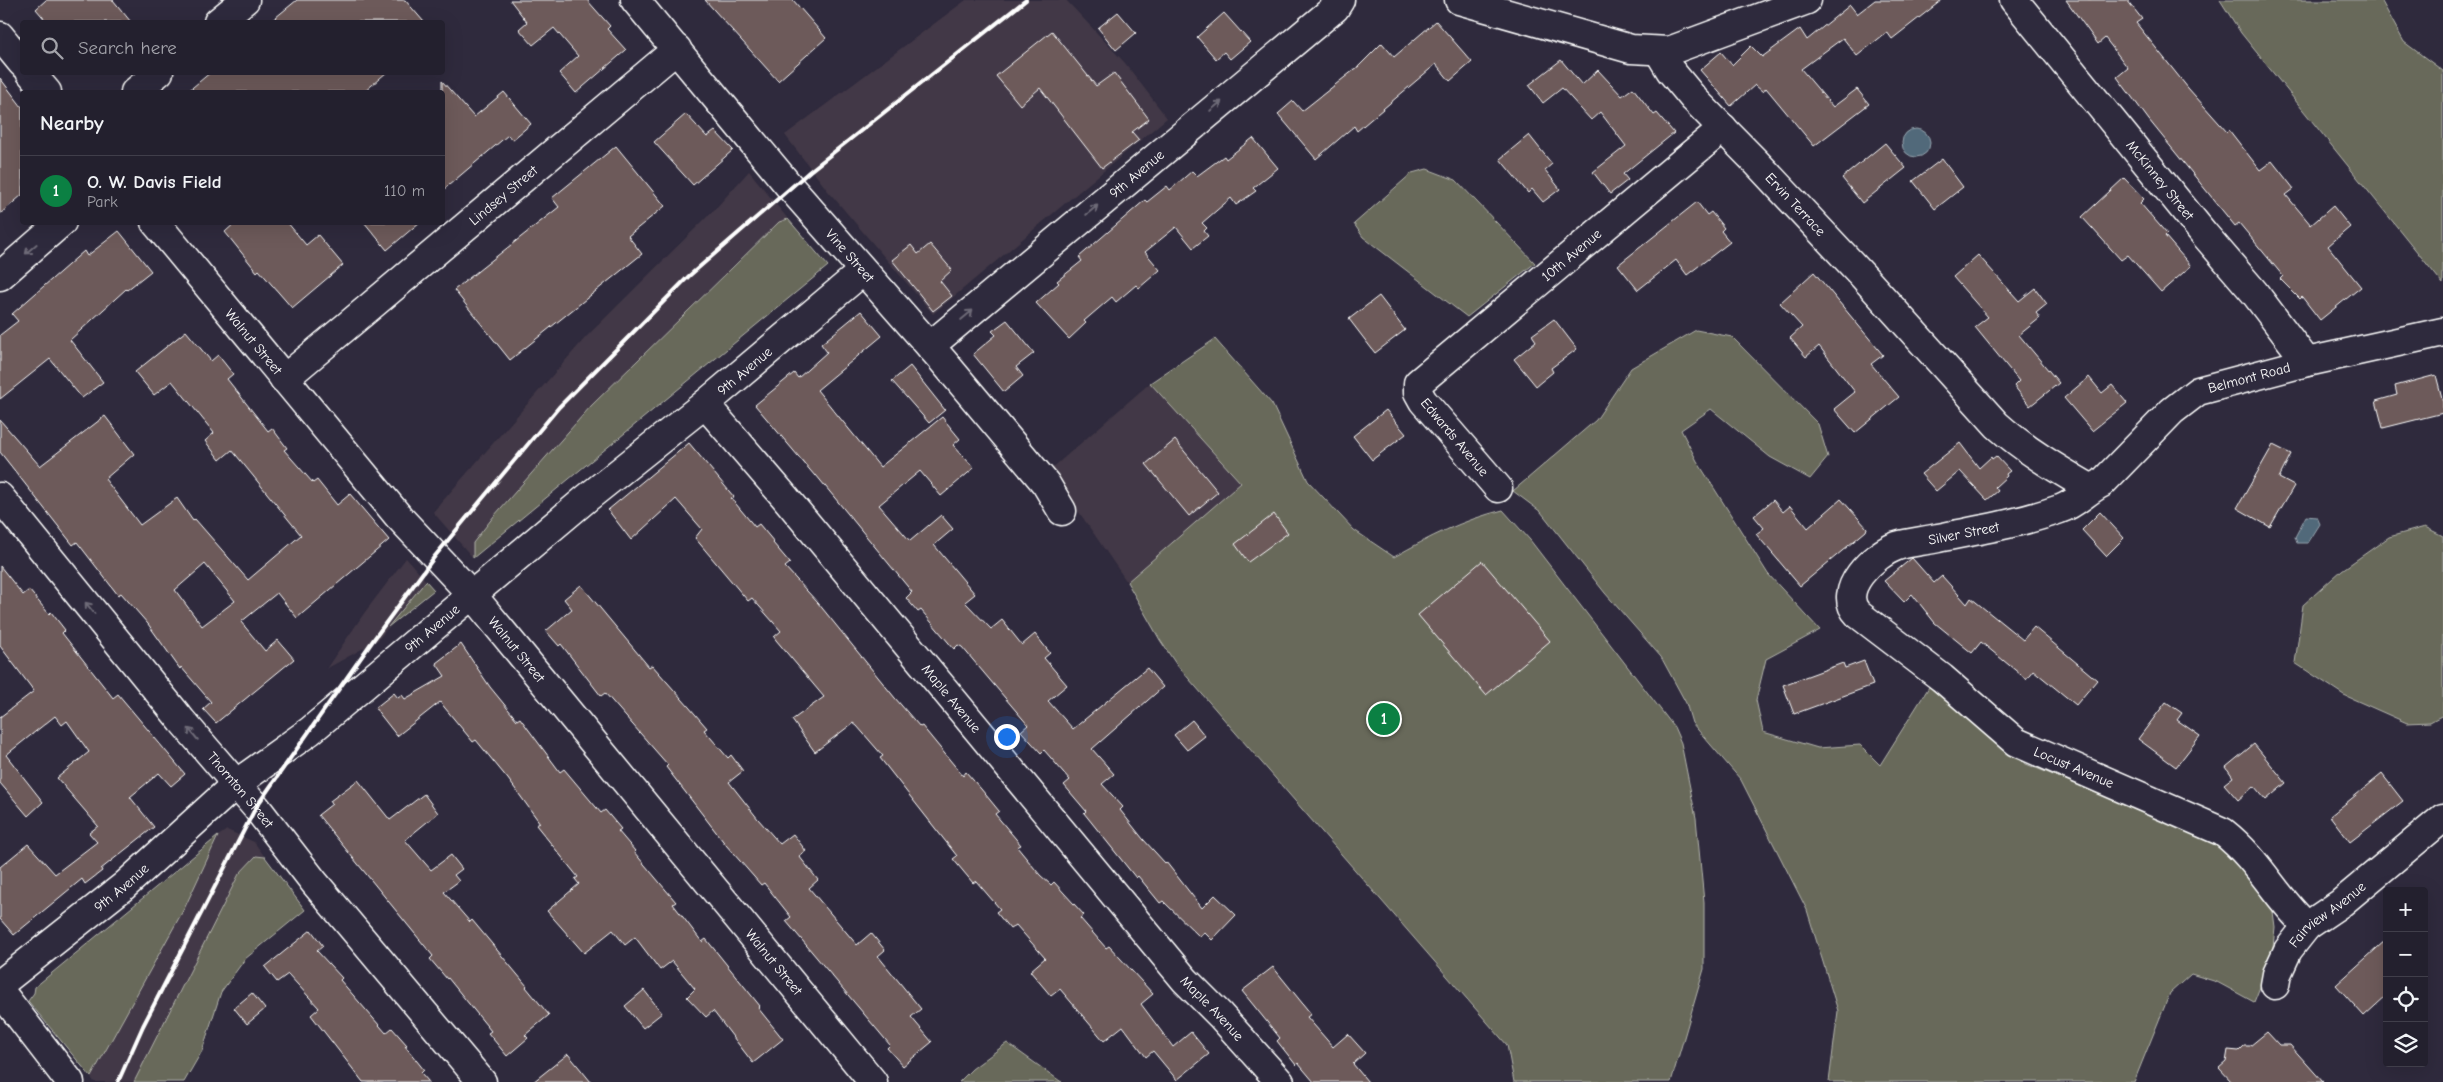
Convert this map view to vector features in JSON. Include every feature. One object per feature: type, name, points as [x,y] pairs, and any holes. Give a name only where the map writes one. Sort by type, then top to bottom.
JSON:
[{"type":"street","points":[[220,20],[245,0]]},
{"type":"street","name":"Vine Street","points":[[635,0],[790,188],[930,346],[1046,484],[1062,511]]},
{"type":"street","name":"9th Avenue","points":[[930,346],[1334,8],[1340,0]]},
{"type":"street","points":[[1459,0],[1631,49],[1659,52],[1688,44],[1807,0]]},
{"type":"street","name":"McKinney Street","points":[[2014,0],[2210,242],[2254,292],[2307,362]]},
{"type":"street","points":[[0,36],[20,61]]},
{"type":"street","name":"Lindsey Street","points":[[284,379],[677,49]]},
{"type":"street","name":"Ervin Terrace","points":[[1659,52],[1670,70],[1694,99],[1880,294],[1997,425],[2014,440],[2043,460],[2090,488]]},
{"type":"street","points":[[33,75],[45,90]]},
{"type":"street","points":[[137,90],[155,75]]},
{"type":"street","name":"10th Avenue","points":[[1418,383],[1723,128]]},
{"type":"street","points":[[0,276],[59,225]]},
{"type":"street","name":"Walnut Street","points":[[157,225],[399,518],[473,596],[873,1082]]},
{"type":"street","name":"9th Avenue","points":[[0,984],[124,886],[236,784],[310,731],[473,596],[581,503],[705,404],[863,271]]},
{"type":"street","name":"Belmont Road","points":[[2090,488],[2102,483],[2114,473],[2172,411],[2198,391],[2307,362],[2443,332]]},
{"type":"street","name":"Edwards Avenue","points":[[1418,383],[1418,392],[1423,401],[1498,488]]},
{"type":"street","name":"Maple Avenue","points":[[705,404],[963,710],[1185,980],[1220,1015],[1280,1082]]},
{"type":"street","name":"Silver Street","points":[[1850,595],[1857,581],[1873,560],[1897,546],[2038,516],[2062,509],[2090,488]]},
{"type":"street","name":"Thornton Street","points":[[0,497],[314,882],[482,1082]]},
{"type":"street","name":"Locust Avenue","points":[[1850,595],[1852,609],[1942,678],[2016,742],[2223,832],[2251,856],[2293,913],[2307,926]]},
{"type":"street","name":"Fairview Avenue","points":[[2275,985],[2277,974],[2288,950],[2307,926],[2341,903],[2443,818]]},
{"type":"street","points":[[0,991],[70,1082]]},
{"type":"shaded area","points":[[966,0],[1066,0],[1125,63],[1167,118],[933,314],[828,191],[785,135]]},
{"type":"shaded area","points":[[749,171],[788,219],[779,222],[591,406],[494,516],[473,543],[473,558],[433,512],[586,337],[716,208]]},
{"type":"shaded area","points":[[1150,383],[1241,483],[1127,582],[1050,470]]},
{"type":"shaded area","points":[[406,558],[426,581],[378,640],[326,669],[365,612]]},
{"type":"shaded area","points":[[227,830],[254,842],[265,857],[256,856],[239,874],[134,1082],[94,1082],[91,1077],[185,907],[218,836]]},
{"type":"green space","points":[[2220,0],[2381,0],[2404,42],[2443,71],[2443,284],[2241,33]]},
{"type":"green space","points":[[1427,169],[1456,180],[1535,263],[1467,317],[1363,237],[1354,224],[1412,173]]},
{"type":"green space","points":[[788,219],[828,266],[473,558],[473,543],[494,516],[591,406],[779,222]]},
{"type":"green space","points":[[1696,330],[1732,337],[1818,424],[1828,457],[1810,479],[1770,457],[1711,409],[1681,430],[1697,461],[1768,574],[1820,630],[1766,659],[1756,700],[1763,732],[1818,748],[1860,745],[1880,765],[1929,687],[2008,752],[2026,764],[2220,842],[2272,904],[2275,927],[2272,957],[2254,1002],[2217,982],[2191,974],[2170,993],[2134,1082],[1829,1082],[1838,1011],[1807,910],[1741,780],[1692,723],[1686,703],[1661,657],[1605,593],[1541,512],[1513,491],[1596,420],[1631,368]]},
{"type":"green space","points":[[1215,339],[1272,404],[1308,481],[1354,530],[1394,557],[1447,530],[1503,510],[1530,540],[1674,727],[1681,743],[1696,818],[1704,902],[1704,969],[1671,1082],[1514,1082],[1507,1045],[1176,664],[1160,640],[1127,582],[1241,483],[1150,383]]},
{"type":"green space","points":[[2425,527],[2443,536],[2443,715],[2430,722],[2407,723],[2344,695],[2295,663],[2303,605],[2342,570],[2389,537]]},
{"type":"green space","points":[[426,581],[434,590],[388,627]]},
{"type":"green space","points":[[218,836],[185,907],[91,1077],[28,1001],[34,993],[35,987]]},
{"type":"green space","points":[[256,856],[265,857],[305,910],[245,959],[221,992],[202,1051],[184,1082],[134,1082],[239,874]]},
{"type":"green space","points":[[1007,1043],[1062,1082],[959,1082],[972,1069]]},
{"type":"water","points":[[1916,129],[1926,133],[1930,143],[1926,153],[1916,157],[1906,153],[1902,143],[1906,133]]},
{"type":"water","points":[[2306,516],[2317,517],[2320,524],[2308,543],[2297,543],[2295,537]]},
{"type":"building","points":[[46,0],[113,0],[129,20],[45,20],[36,9]]},
{"type":"building","points":[[297,0],[405,0],[422,20],[272,20]]},
{"type":"building","points":[[510,0],[587,0],[610,26],[607,29],[626,50],[576,93],[559,73],[578,56],[554,28],[533,45],[519,29],[527,22]]},
{"type":"building","points":[[705,0],[793,0],[826,38],[778,81]]},
{"type":"building","points":[[1875,0],[1942,0],[1892,39],[1887,32],[1857,56],[1843,38],[1801,69],[1833,107],[1857,89],[1869,104],[1814,146],[1766,88],[1763,92],[1755,85],[1731,106],[1700,70],[1721,52],[1732,65],[1751,46],[1762,57],[1800,29],[1807,40],[1850,5],[1857,14]]},
{"type":"building","points":[[2066,0],[2127,0],[2142,19],[2136,23],[2188,88],[2227,132],[2229,130],[2260,170],[2272,161],[2294,189],[2286,195],[2311,225],[2333,206],[2350,227],[2328,246],[2361,287],[2320,320],[2302,297],[2300,299],[2280,279],[2283,276],[2239,223],[2235,226],[2149,120],[2117,77],[2128,68],[2105,38],[2098,44]]},
{"type":"building","points":[[1118,12],[1136,33],[1116,50],[1098,28]]},
{"type":"building","points":[[1224,13],[1250,42],[1230,59],[1224,52],[1216,59],[1197,37]]},
{"type":"building","points":[[1436,21],[1472,62],[1450,81],[1436,64],[1357,131],[1354,126],[1316,159],[1278,114],[1293,101],[1302,111],[1359,66],[1382,43],[1394,57]]},
{"type":"building","points":[[1052,31],[1096,86],[1114,73],[1149,119],[1132,132],[1139,140],[1102,168],[1040,88],[1020,105],[996,76]]},
{"type":"building","points":[[1561,60],[1582,85],[1598,70],[1622,96],[1633,88],[1654,115],[1657,113],[1674,133],[1623,174],[1628,180],[1610,194],[1593,172],[1626,146],[1600,112],[1591,120],[1562,88],[1543,103],[1529,85]]},
{"type":"building","points":[[207,75],[384,75],[366,90],[189,90]]},
{"type":"building","points":[[0,78],[20,104],[20,197],[0,214]]},
{"type":"building","points":[[442,81],[474,117],[504,92],[531,124],[512,140],[508,135],[445,188],[445,90],[442,90]]},
{"type":"building","points":[[686,114],[707,137],[715,131],[733,150],[693,185],[654,142]]},
{"type":"building","points":[[1529,135],[1552,164],[1545,170],[1560,189],[1543,202],[1532,189],[1528,193],[1500,159]]},
{"type":"building","points":[[1253,138],[1278,168],[1253,188],[1256,191],[1236,205],[1231,198],[1202,223],[1207,228],[1204,231],[1208,236],[1193,248],[1176,227],[1145,252],[1160,270],[1139,288],[1136,285],[1116,302],[1112,297],[1084,321],[1086,323],[1069,339],[1036,303],[1059,283],[1057,281],[1082,261],[1079,257],[1145,200],[1147,202],[1167,186],[1170,190],[1192,171],[1197,176],[1224,156],[1226,159]]},
{"type":"building","points":[[1885,143],[1906,168],[1862,203],[1842,178]]},
{"type":"building","points":[[616,146],[665,206],[628,236],[642,254],[510,360],[454,290],[559,207],[552,198]]},
{"type":"building","points":[[1942,159],[1963,187],[1935,209],[1913,181]]},
{"type":"building","points":[[2124,178],[2144,199],[2140,203],[2191,266],[2161,292],[2128,255],[2121,260],[2082,217]]},
{"type":"building","points":[[1697,202],[1707,215],[1711,212],[1724,228],[1721,231],[1730,242],[1687,275],[1676,260],[1638,290],[1618,265]]},
{"type":"building","points":[[233,225],[289,225],[306,245],[318,235],[343,265],[292,308],[259,270],[257,272],[225,232]]},
{"type":"building","points":[[366,225],[416,225],[387,250]]},
{"type":"building","points":[[119,231],[151,271],[126,289],[70,340],[103,382],[82,398],[50,359],[0,399],[0,335],[18,321],[12,314],[84,251],[87,256]]},
{"type":"building","points":[[930,244],[952,270],[940,281],[952,296],[933,311],[892,260],[911,245],[918,254]]},
{"type":"building","points":[[1978,255],[2019,301],[2035,288],[2047,304],[2036,313],[2040,318],[2019,335],[2059,383],[2030,406],[2014,386],[2019,381],[1975,327],[1988,317],[1953,277]]},
{"type":"building","points":[[1814,272],[1883,355],[1871,364],[1899,397],[1855,433],[1834,409],[1855,392],[1819,346],[1806,357],[1790,338],[1802,327],[1780,303]]},
{"type":"building","points":[[1379,296],[1405,330],[1375,353],[1349,319]]},
{"type":"building","points":[[861,311],[882,336],[817,390],[880,467],[942,417],[960,439],[953,445],[974,468],[941,496],[920,471],[879,505],[910,541],[941,515],[953,529],[934,545],[975,594],[965,602],[991,629],[1002,620],[1022,645],[1035,634],[1050,653],[1044,658],[1067,685],[1048,701],[1073,729],[1147,668],[1163,687],[1092,749],[1114,774],[1102,784],[1123,807],[1120,810],[1143,839],[1166,862],[1202,908],[1215,895],[1236,915],[1212,940],[1204,932],[1200,937],[1163,901],[1160,903],[1138,876],[1136,878],[1064,785],[1070,780],[1044,750],[1041,753],[1021,731],[1028,725],[962,647],[958,645],[954,649],[921,610],[918,612],[906,598],[912,592],[816,475],[755,405],[794,373],[798,378],[827,352],[821,344]]},
{"type":"building","points":[[1554,319],[1577,349],[1551,368],[1553,372],[1536,386],[1514,359],[1536,341],[1532,335]]},
{"type":"building","points":[[1007,320],[1034,353],[1016,367],[1023,376],[1004,392],[973,354],[996,335],[992,331]]},
{"type":"building","points":[[186,331],[211,361],[218,355],[233,374],[227,379],[268,431],[272,428],[287,448],[284,450],[313,483],[317,480],[337,505],[350,494],[389,540],[297,618],[277,593],[241,622],[265,651],[278,640],[294,659],[216,723],[203,709],[211,702],[181,667],[180,669],[148,624],[121,593],[118,595],[77,542],[73,545],[0,452],[0,420],[40,466],[105,416],[134,454],[105,479],[140,525],[177,498],[193,521],[195,519],[248,580],[301,535],[232,450],[220,460],[205,441],[214,433],[172,381],[154,395],[135,372]],"holes":[[[205,564],[235,601],[202,626],[175,590]]]},
{"type":"building","points":[[910,366],[945,410],[929,423],[892,381]]},
{"type":"building","points":[[2436,375],[2443,402],[2443,413],[2383,428],[2376,401],[2397,395],[2395,386]]},
{"type":"building","points":[[2089,377],[2102,393],[2112,385],[2127,403],[2092,431],[2064,398]]},
{"type":"building","points":[[1386,410],[1406,434],[1372,460],[1353,436]]},
{"type":"building","points":[[1175,440],[1218,492],[1189,516],[1146,464]]},
{"type":"building","points":[[689,443],[734,497],[731,498],[755,527],[759,524],[774,542],[790,563],[785,567],[818,603],[895,698],[920,727],[922,726],[963,776],[966,772],[999,811],[995,814],[1021,845],[1017,847],[1040,875],[1051,885],[1054,882],[1084,915],[1080,918],[1106,948],[1109,946],[1153,994],[1141,1004],[1173,1047],[1191,1032],[1209,1054],[1177,1080],[1153,1051],[1146,1057],[1123,1026],[1104,1041],[1060,989],[1051,996],[1030,971],[1045,958],[1016,925],[1010,929],[996,912],[1000,909],[976,881],[973,883],[953,859],[957,856],[880,758],[883,756],[857,726],[853,723],[815,752],[792,720],[824,697],[774,637],[781,631],[752,598],[748,601],[695,538],[702,529],[676,499],[631,540],[608,510]]},
{"type":"building","points":[[1960,443],[1979,468],[1991,457],[1992,459],[1996,456],[2010,471],[1995,487],[1998,491],[1987,500],[1960,471],[1936,491],[1921,474]]},
{"type":"building","points":[[2273,445],[2291,454],[2279,478],[2294,486],[2270,527],[2237,508]]},
{"type":"building","points":[[1841,499],[1867,528],[1866,531],[1800,586],[1756,534],[1764,528],[1754,516],[1773,500],[1783,512],[1790,506],[1808,528]]},
{"type":"building","points":[[2100,512],[2124,538],[2106,556],[2082,530]]},
{"type":"building","points":[[1274,514],[1288,533],[1248,562],[1235,544]]},
{"type":"building","points":[[1912,558],[1934,583],[1942,576],[1967,604],[1971,598],[2023,640],[2034,627],[2097,680],[2076,705],[2033,670],[2026,679],[1981,642],[1972,653],[1935,623],[1912,594],[1904,602],[1884,581]]},
{"type":"building","points":[[1482,561],[1550,641],[1486,695],[1418,615]]},
{"type":"building","points":[[0,566],[23,595],[29,590],[49,614],[51,612],[65,630],[62,633],[113,698],[118,694],[185,774],[171,786],[159,773],[130,797],[154,827],[101,869],[102,871],[85,884],[82,879],[14,935],[0,919],[0,867],[28,844],[55,874],[97,842],[89,833],[98,826],[57,778],[89,752],[67,721],[62,725],[55,716],[6,755],[43,802],[28,816],[0,783],[0,717],[34,691],[0,646]]},
{"type":"building","points":[[581,585],[649,667],[652,665],[707,728],[704,730],[728,758],[731,755],[743,771],[729,782],[758,819],[780,844],[793,834],[806,851],[799,856],[818,880],[809,888],[857,945],[871,933],[885,950],[878,956],[921,1009],[911,1017],[932,1042],[903,1066],[887,1048],[890,1045],[786,921],[791,917],[764,883],[761,885],[726,845],[666,767],[668,765],[605,693],[601,696],[561,644],[559,646],[546,631],[572,609],[564,599]]},
{"type":"building","points":[[461,644],[490,687],[517,720],[520,718],[560,772],[564,769],[601,813],[605,810],[621,829],[618,831],[676,902],[673,904],[702,942],[706,939],[760,1006],[758,1008],[783,1039],[753,1063],[713,1011],[706,1017],[687,997],[695,989],[672,961],[660,970],[635,937],[625,945],[613,930],[584,953],[547,911],[579,884],[575,879],[578,877],[536,825],[540,823],[508,779],[476,740],[473,742],[440,702],[397,736],[375,708],[394,693],[398,698],[402,695],[405,699],[445,676],[436,663]]},
{"type":"building","points":[[1864,661],[1873,685],[1794,714],[1783,685],[1843,663],[1845,668]]},
{"type":"building","points":[[2166,702],[2182,713],[2177,720],[2200,736],[2176,767],[2138,739]]},
{"type":"building","points":[[1192,720],[1205,736],[1187,750],[1174,735]]},
{"type":"building","points":[[2254,744],[2286,783],[2266,800],[2254,786],[2238,800],[2224,784],[2233,777],[2226,767]]},
{"type":"building","points":[[2382,774],[2403,801],[2350,842],[2330,816]]},
{"type":"building","points":[[358,780],[390,820],[424,794],[438,813],[405,840],[431,870],[451,855],[462,869],[454,875],[459,881],[444,892],[470,922],[472,920],[549,1015],[525,1035],[528,1038],[507,1056],[488,1033],[491,1031],[430,959],[433,956],[318,815],[332,804],[330,801]]},
{"type":"building","points":[[311,930],[323,946],[317,951],[342,978],[340,980],[386,1033],[392,1028],[407,1045],[405,1046],[424,1070],[421,1073],[429,1082],[363,1082],[311,1015],[319,1008],[288,974],[277,982],[265,967]]},
{"type":"building","points":[[2383,943],[2383,999],[2364,1016],[2336,985]]},
{"type":"building","points":[[1273,967],[1311,1014],[1307,1017],[1333,1047],[1348,1034],[1365,1053],[1353,1064],[1368,1082],[1314,1082],[1298,1063],[1296,1065],[1277,1041],[1280,1038],[1242,991]]},
{"type":"building","points":[[644,990],[662,1013],[643,1028],[625,1006]]},
{"type":"building","points":[[252,993],[265,1009],[247,1024],[234,1008]]},
{"type":"building","points":[[2267,1032],[2279,1045],[2290,1045],[2323,1082],[2232,1082],[2219,1068],[2226,1062],[2228,1050],[2239,1051],[2244,1046],[2250,1046]]},
{"type":"building","points":[[568,1054],[591,1082],[533,1082]]},
{"type":"railway","points":[[118,1082],[143,1026],[256,807],[435,556],[559,407],[689,276],[810,171],[1026,0]]},
{"type":"place","name":"O. W. Davis Field","points":[[1384,719]]}]
